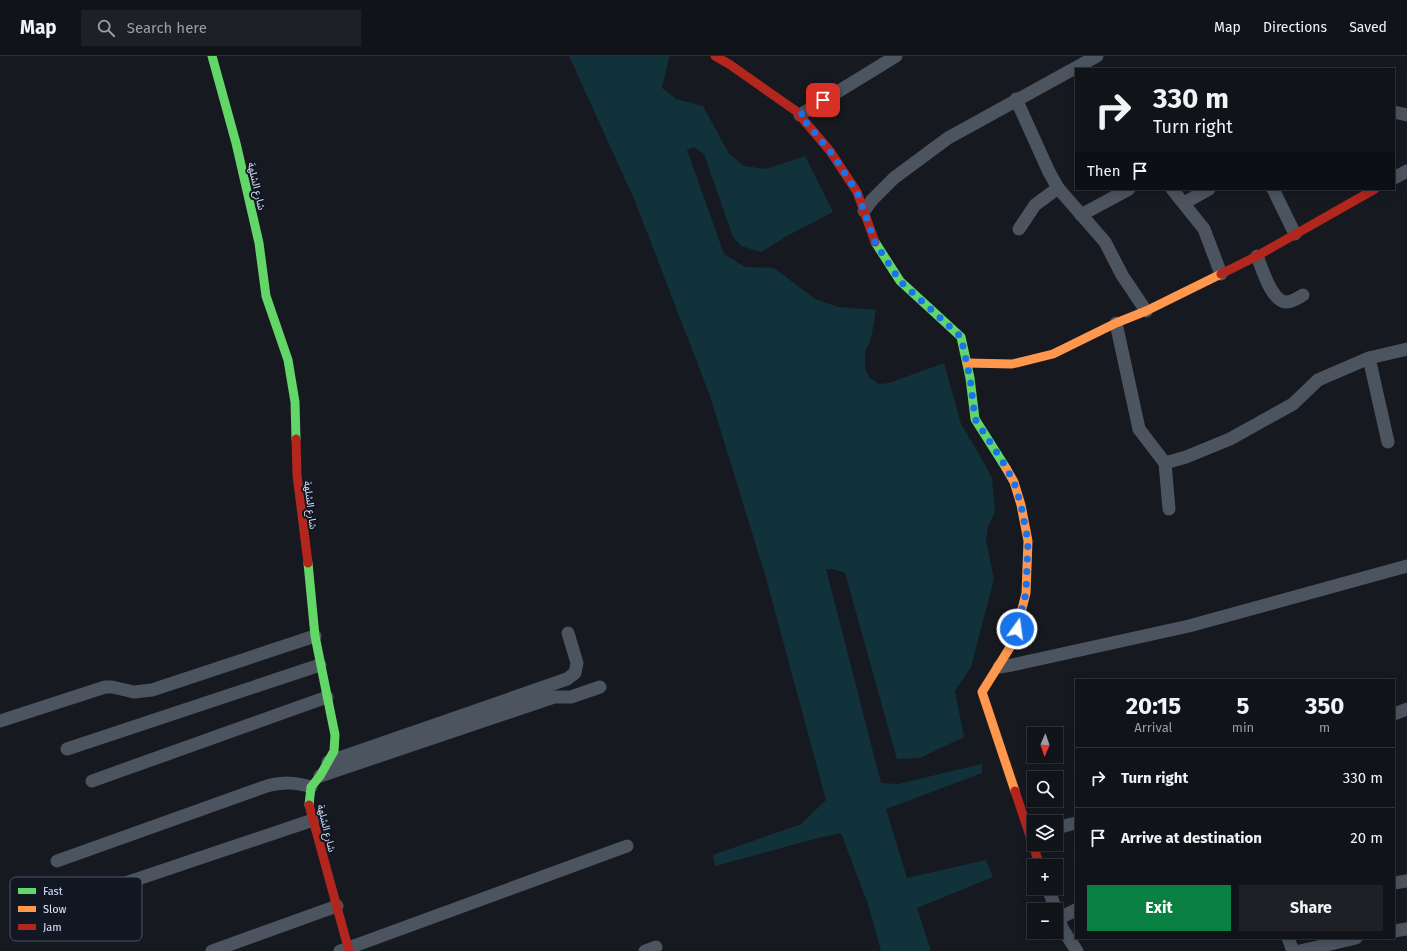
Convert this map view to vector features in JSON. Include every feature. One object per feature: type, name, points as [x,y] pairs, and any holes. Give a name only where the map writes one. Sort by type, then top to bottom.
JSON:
[{"type":"street","name":"شارع الشلهة","points":[[212,56],[236,143],[257,236],[266,296],[288,360],[295,402],[296,475],[309,574],[315,636],[335,735],[334,751],[320,776],[311,787],[309,805],[337,906],[346,950]]},
{"type":"street","points":[[715,56],[729,64],[800,115],[830,151],[857,192],[876,244],[900,281],[961,337],[970,378],[975,419],[1014,482],[1021,505],[1028,541],[1026,593],[1014,641],[982,692],[1027,822]]},
{"type":"street","points":[[800,115],[896,56]]},
{"type":"street","points":[[864,211],[872,200],[894,178],[948,138],[1097,56]]},
{"type":"street","points":[[1016,100],[1049,172],[1058,188],[1105,242],[1122,274],[1146,311]]},
{"type":"street","points":[[1395,112],[1407,116]]},
{"type":"street","points":[[1395,177],[1407,171]]},
{"type":"street","points":[[1019,229],[1035,205],[1058,188]]},
{"type":"street","points":[[1081,216],[1127,190]]},
{"type":"street","points":[[1173,190],[1204,229],[1221,274]]},
{"type":"street","points":[[1184,203],[1207,190]]},
{"type":"street","points":[[1273,190],[1295,234]]},
{"type":"street","points":[[967,363],[1012,364],[1053,354],[1221,274],[1373,190]]},
{"type":"street","points":[[1256,256],[1272,293],[1278,299],[1284,302],[1291,301],[1303,295]]},
{"type":"street","points":[[1116,323],[1139,429],[1165,463],[1169,509]]},
{"type":"street","points":[[1165,463],[1186,457],[1230,439],[1293,404],[1318,380],[1369,358],[1407,349]]},
{"type":"street","points":[[1369,358],[1388,442]]},
{"type":"street","points":[[999,667],[1189,626],[1407,566]]},
{"type":"street","points":[[328,762],[567,679],[575,673],[578,663],[568,633]]},
{"type":"street","points":[[0,722],[102,688],[112,687],[134,692],[152,690],[315,636]]},
{"type":"street","points":[[67,749],[320,665]]},
{"type":"street","points":[[320,776],[554,697],[571,697],[600,687]]},
{"type":"street","points":[[92,781],[327,697]]},
{"type":"street","points":[[1395,714],[1407,709]]},
{"type":"street","points":[[58,861],[267,786],[290,782],[311,787]]},
{"type":"street","points":[[142,878],[313,820]]},
{"type":"street","points":[[1063,826],[1075,823]]},
{"type":"street","points":[[346,950],[627,846]]},
{"type":"street","points":[[1395,883],[1407,880]]},
{"type":"street","points":[[212,951],[337,906]]},
{"type":"street","points":[[1063,912],[1075,910]]},
{"type":"street","points":[[1395,931],[1407,929]]},
{"type":"street","points":[[1063,930],[1077,951]]},
{"type":"street","points":[[1288,939],[1293,951]]},
{"type":"street","points":[[1300,951],[1352,939]]},
{"type":"water","points":[[569,56],[673,56],[669,57],[662,88],[676,99],[703,106],[729,154],[744,166],[766,169],[805,156],[833,212],[787,236],[761,252],[741,246],[733,237],[704,154],[694,147],[687,150],[724,254],[745,267],[774,268],[815,299],[838,307],[876,310],[871,339],[865,351],[865,369],[870,378],[879,384],[889,383],[944,363],[961,424],[992,478],[995,512],[988,526],[986,540],[994,579],[971,667],[955,691],[964,737],[920,758],[897,759],[845,573],[834,569],[826,569],[881,783],[898,784],[982,764],[982,773],[886,809],[907,878],[986,860],[993,877],[917,908],[931,951],[881,951],[868,904],[841,833],[715,866],[713,855],[801,824],[826,800],[766,578],[710,396],[635,201]]},
{"type":"traffic: fast","points":[[212,56],[236,143],[259,243],[266,296],[288,360],[295,402],[296,439]]},
{"type":"traffic: fast","points":[[875,242],[900,281],[961,337],[970,378],[975,419],[1006,468]]},
{"type":"traffic: fast","points":[[308,563],[315,636],[335,735],[334,751],[320,776],[311,787],[309,805]]},
{"type":"traffic: slow","points":[[967,363],[1012,364],[1053,354],[1221,274]]},
{"type":"traffic: slow","points":[[1006,468],[1014,482],[1021,505],[1028,541],[1026,593],[1014,641],[982,692],[1015,791]]},
{"type":"traffic: jam","points":[[715,56],[729,64],[796,111],[830,151],[857,192],[875,242]]},
{"type":"traffic: jam","points":[[1221,274],[1257,256],[1373,190]]},
{"type":"traffic: jam","points":[[296,439],[297,475],[308,563]]},
{"type":"traffic: jam","points":[[1015,791],[1038,859]]},
{"type":"traffic: jam","points":[[309,805],[349,951]]},
{"type":"route","points":[[823,100],[800,115],[830,151],[857,192],[876,244],[900,281],[961,337],[970,378],[975,419],[1014,482],[1021,505],[1028,541],[1026,593],[1017,629]]}]
